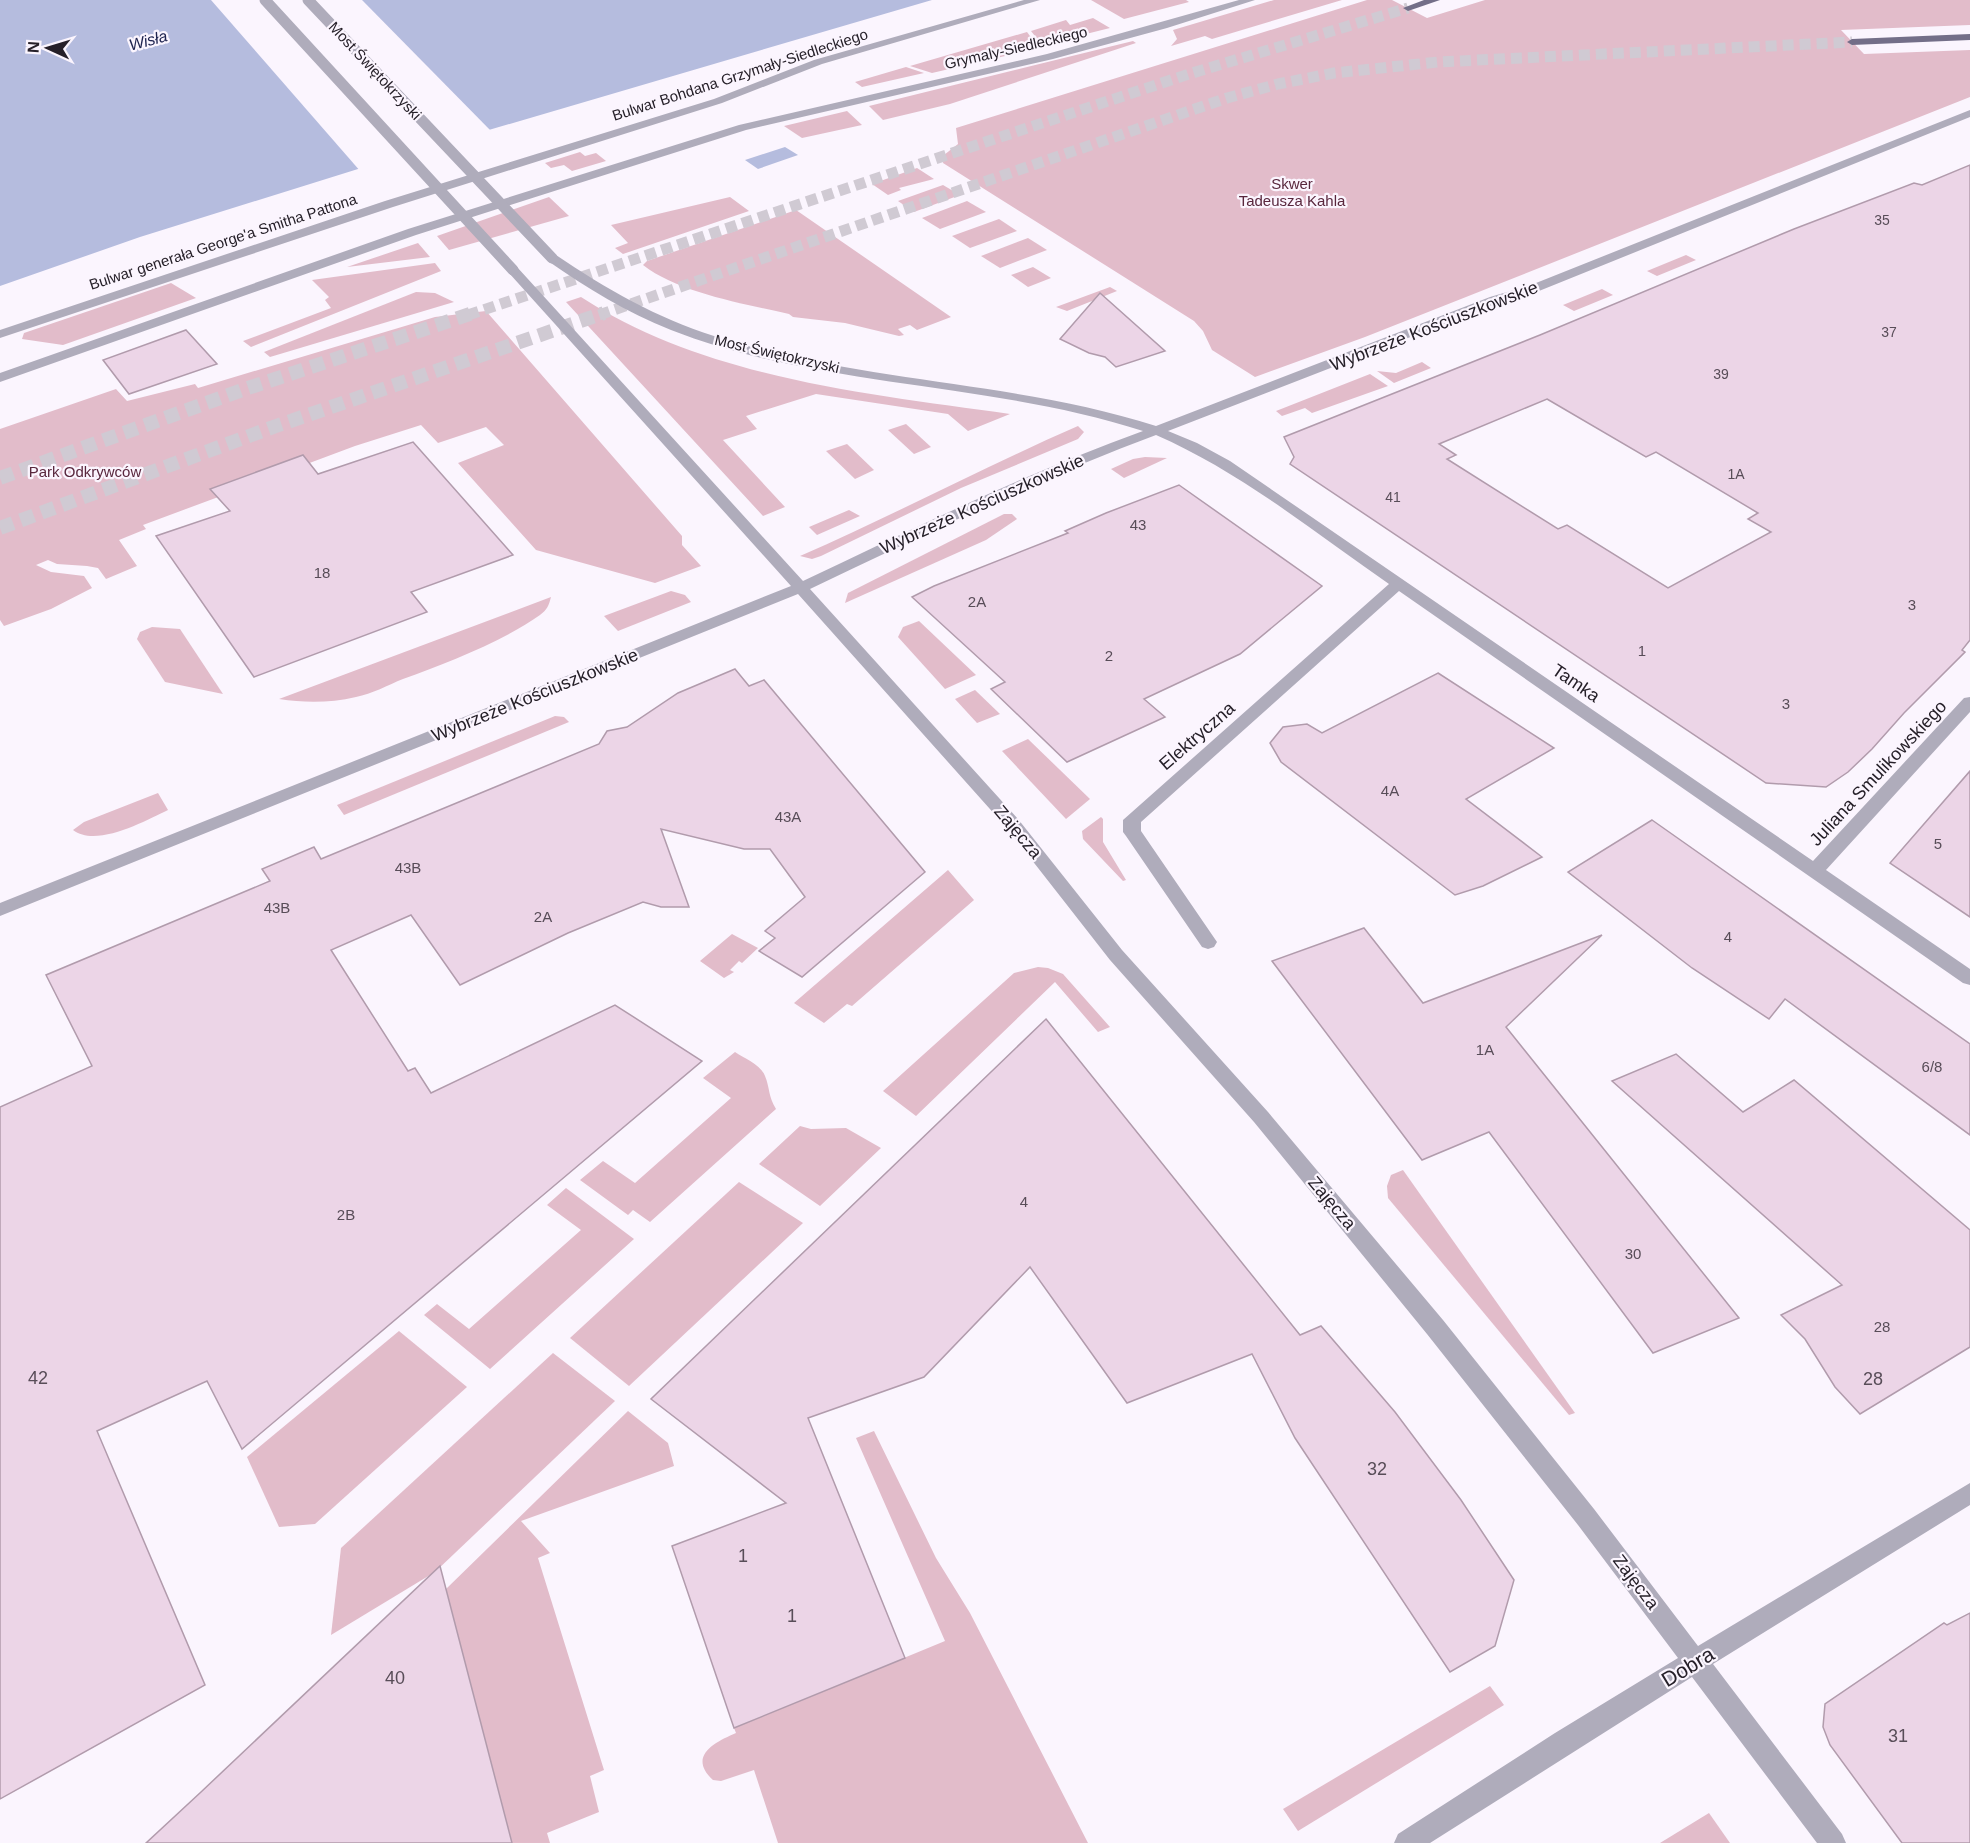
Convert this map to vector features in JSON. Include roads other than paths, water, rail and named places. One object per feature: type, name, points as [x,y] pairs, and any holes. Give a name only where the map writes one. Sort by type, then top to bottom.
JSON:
[{"type":"main road","points":[[1408,8],[1435,0]]},
{"type":"main road","points":[[1852,42],[1970,37]]},
{"type":"street","name":"Most Świętokrzyski","points":[[266,0],[800,588]]},
{"type":"street","name":"Most Świętokrzyski","points":[[308,0],[552,258],[609,296],[642,313],[737,348],[813,365],[1023,397],[1095,413],[1154,430]]},
{"type":"street","name":"Bulwar Bohdana Grzymały-Siedleckiego","points":[[457,183],[718,101],[818,62],[1035,0]]},
{"type":"street","name":"Grymaly-Siedleckiego","points":[[0,378],[412,232],[743,127],[1049,57],[1250,0]]},
{"type":"street","name":"Wybrzeże Kościuszkowskie","points":[[0,910],[800,588],[998,494],[1154,430],[1238,401],[1494,300],[1535,288],[1970,113]]},
{"type":"street","name":"Bulwar generała George'a Smitha Pattona","points":[[0,334],[457,183]]},
{"type":"street","name":"Tamka","points":[[1154,430],[1190,444],[1213,457],[1970,978]]},
{"type":"street","name":"Elektryczna","points":[[1208,942],[1132,832],[1132,820],[1397,585]]},
{"type":"street","name":"Zajęcza","points":[[800,588],[1012,823],[1116,955],[1261,1117],[1435,1327],[1586,1517],[1833,1843]]},
{"type":"street","name":"Juliana Smulikowskiego","points":[[1814,871],[1970,702]]},
{"type":"street","name":"Dobra","points":[[1407,1843],[1564,1742],[1970,1493]]},
{"type":"water","name":"Wisła","points":[[0,0],[932,0],[390,159],[140,237],[0,286]]},
{"type":"water","points":[[785,147],[798,155],[758,169],[745,160]]},
{"type":"tunnel","points":[[468,315],[1189,74],[1408,8]]},
{"type":"tunnel","points":[[599,315],[1227,98],[1278,84],[1334,73],[1438,62],[1852,42]]},
{"type":"tunnel","points":[[0,478],[245,389],[473,313]]},
{"type":"tunnel","points":[[0,528],[276,426],[604,313]]},
{"type":"park label","name":"Skwer Tadeusza Kahla","points":[[1292,192]]},
{"type":"park label","name":"Park Odkrywców","points":[[85,472]]}]
